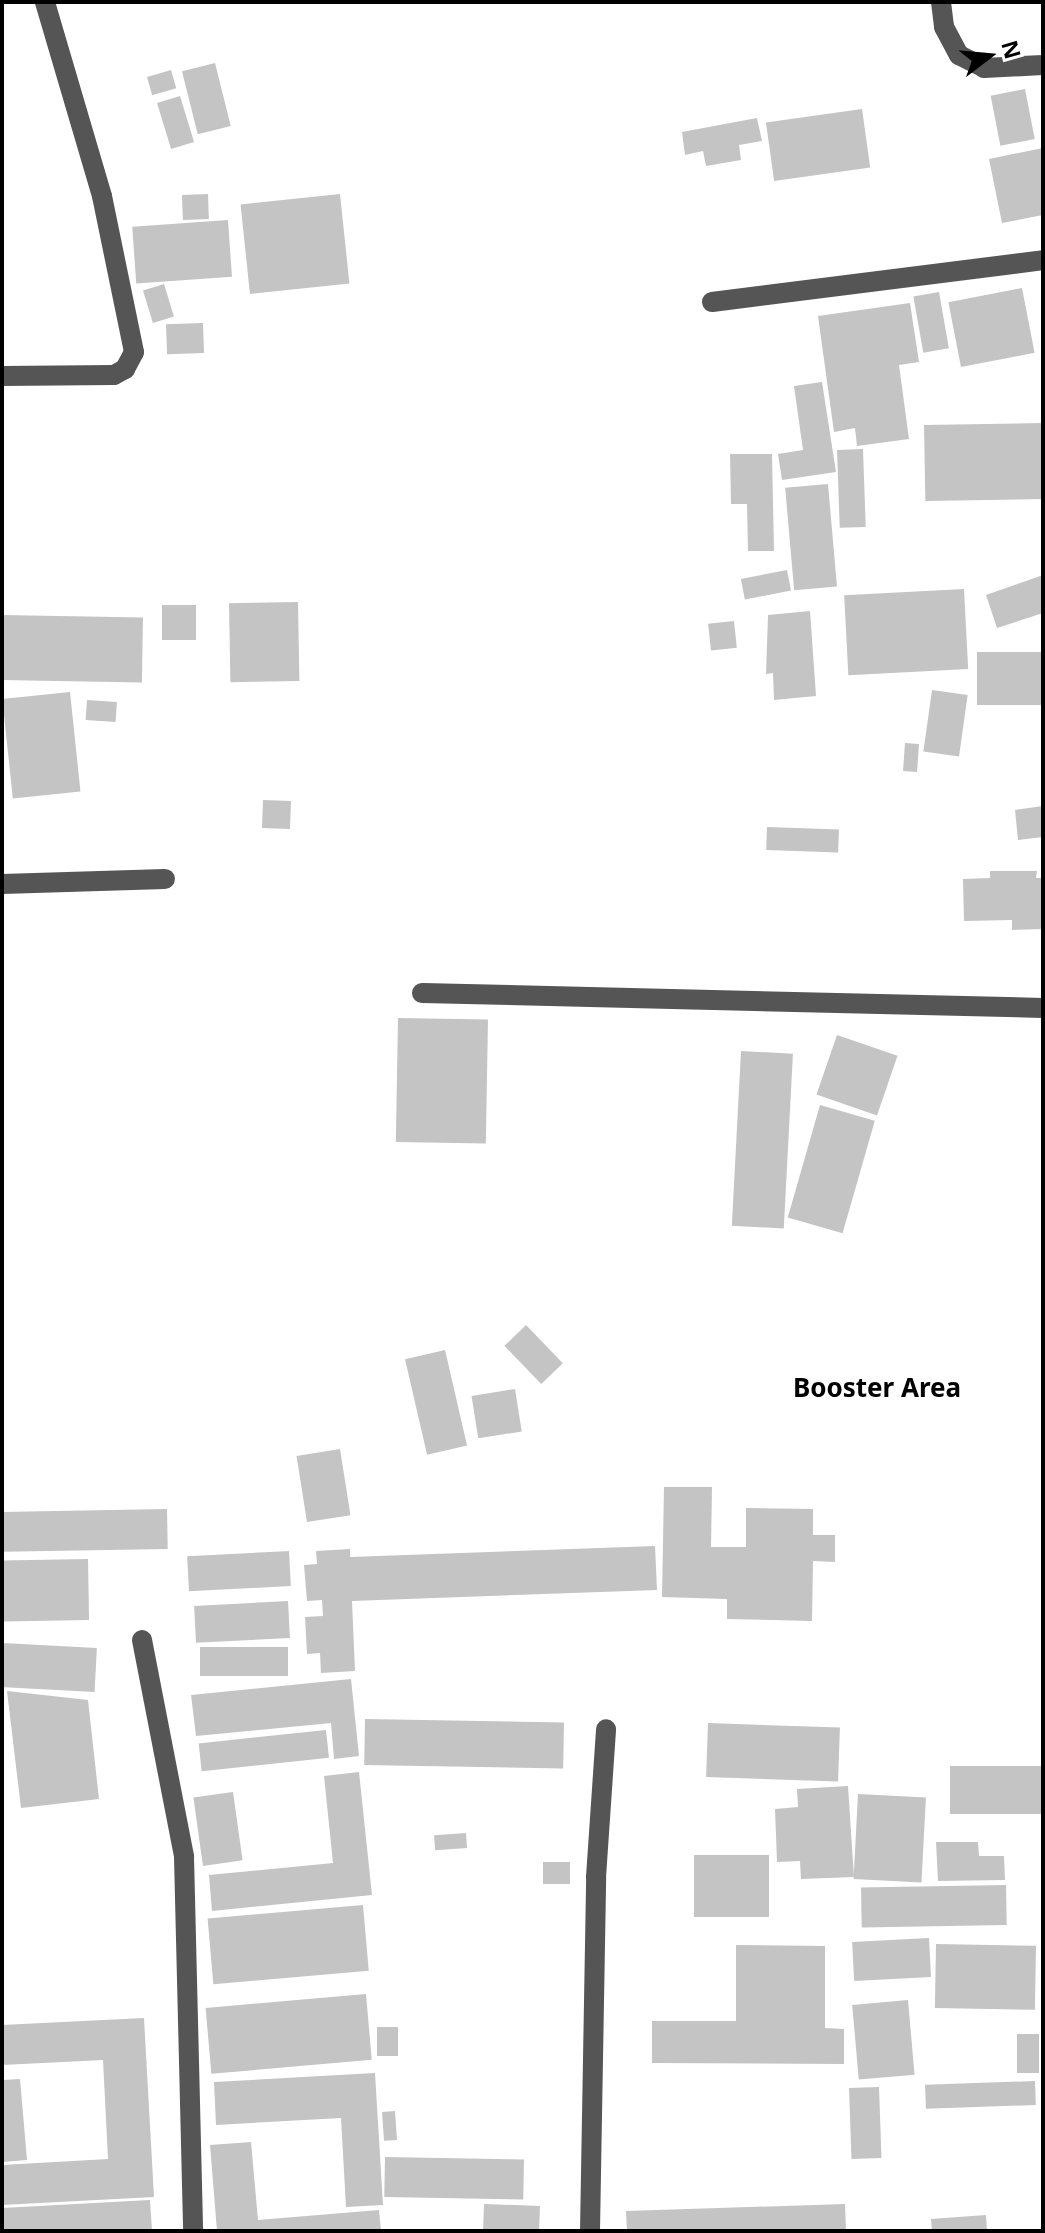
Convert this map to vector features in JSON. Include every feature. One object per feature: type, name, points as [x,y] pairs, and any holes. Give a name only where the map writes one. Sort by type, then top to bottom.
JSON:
[{"type":"street","points":[[2,376],[114,375],[125,369],[134,352],[102,196],[45,2]]},
{"type":"street","points":[[941,2],[944,27],[959,55],[984,68],[1043,65]]},
{"type":"street","points":[[712,302],[1043,260]]},
{"type":"street","points":[[2,884],[165,879]]},
{"type":"street","points":[[422,993],[1043,1008]]},
{"type":"street","points":[[142,1640],[184,1857],[193,2231]]},
{"type":"street","points":[[590,2231],[596,1877],[606,1729]]},
{"type":"building","points":[[215,63],[231,126],[198,134],[182,71]]},
{"type":"building","points":[[171,70],[176,88],[152,95],[147,77]]},
{"type":"building","points":[[1025,89],[1035,139],[1000,146],[991,96]]},
{"type":"building","points":[[180,96],[194,142],[171,149],[157,103]]},
{"type":"building","points":[[862,109],[870,167],[774,181],[766,122]]},
{"type":"building","points":[[757,118],[762,141],[739,145],[741,160],[706,166],[703,151],[685,155],[682,132]]},
{"type":"building","points":[[1043,148],[1043,215],[1002,223],[989,159]]},
{"type":"building","points":[[208,194],[209,219],[183,220],[182,195]]},
{"type":"building","points":[[340,194],[349,284],[250,294],[241,204]]},
{"type":"building","points":[[228,220],[232,277],[136,284],[132,227]]},
{"type":"building","points":[[164,284],[174,317],[153,323],[143,290]]},
{"type":"building","points":[[1022,288],[1035,353],[961,367],[948,302]]},
{"type":"building","points":[[939,292],[949,348],[923,353],[913,297]]},
{"type":"building","points":[[910,303],[919,362],[899,365],[909,439],[857,446],[855,428],[834,432],[818,316]]},
{"type":"building","points":[[203,323],[204,353],[167,354],[166,324]]},
{"type":"building","points":[[822,382],[836,472],[782,480],[778,454],[803,450],[794,386]]},
{"type":"building","points":[[1042,423],[1043,499],[925,501],[924,425]]},
{"type":"building","points":[[863,449],[866,527],[840,528],[837,450]]},
{"type":"building","points":[[730,454],[772,454],[774,551],[748,551],[747,504],[731,504]]},
{"type":"building","points":[[828,484],[837,587],[794,590],[785,488]]},
{"type":"building","points":[[787,570],[791,591],[745,600],[741,579]]},
{"type":"building","points":[[1043,575],[1043,613],[997,628],[986,595]]},
{"type":"building","points":[[964,589],[968,669],[848,675],[844,595]]},
{"type":"building","points":[[298,602],[299,681],[230,682],[229,603]]},
{"type":"building","points":[[162,605],[196,605],[196,640],[162,640]]},
{"type":"building","points":[[810,611],[816,696],[774,700],[773,673],[766,674],[768,615]]},
{"type":"building","points":[[2,615],[143,617],[142,682],[2,680]]},
{"type":"building","points":[[734,621],[737,648],[711,651],[708,624]]},
{"type":"building","points":[[977,652],[1043,652],[1043,705],[977,705]]},
{"type":"building","points":[[932,690],[968,695],[959,756],[923,751]]},
{"type":"building","points":[[70,692],[80,791],[13,799],[2,699]]},
{"type":"building","points":[[87,700],[117,702],[116,722],[86,720]]},
{"type":"building","points":[[905,743],[919,744],[917,772],[903,771]]},
{"type":"building","points":[[263,800],[291,801],[290,829],[262,828]]},
{"type":"building","points":[[1043,806],[1043,837],[1018,840],[1015,810]]},
{"type":"building","points":[[767,827],[839,830],[838,852],[766,850]]},
{"type":"building","points":[[990,871],[1037,871],[1036,878],[1043,878],[1043,929],[1012,930],[1012,920],[964,921],[963,879],[990,878]]},
{"type":"building","points":[[398,1018],[488,1020],[486,1144],[396,1142]]},
{"type":"building","points":[[837,1035],[898,1056],[877,1115],[816,1095]]},
{"type":"building","points":[[741,1051],[793,1054],[784,1228],[732,1226]]},
{"type":"building","points":[[820,1105],[875,1121],[843,1233],[788,1217]]},
{"type":"building","points":[[526,1325],[563,1363],[541,1384],[504,1346]]},
{"type":"building","points":[[445,1350],[467,1445],[427,1455],[405,1359]]},
{"type":"building","points":[[515,1389],[522,1431],[478,1438],[472,1396]]},
{"type":"building","points":[[340,1449],[350,1515],[307,1522],[297,1456]]},
{"type":"building","points":[[664,1487],[712,1487],[711,1547],[746,1547],[746,1508],[813,1509],[813,1535],[835,1535],[835,1562],[813,1561],[812,1621],[727,1619],[727,1599],[662,1597]]},
{"type":"building","points":[[167,1509],[168,1549],[3,1552],[2,1512]]},
{"type":"building","points":[[655,1546],[657,1590],[352,1601],[355,1671],[321,1673],[320,1653],[307,1654],[305,1617],[323,1616],[322,1600],[307,1601],[304,1565],[317,1564],[316,1551],[350,1549],[350,1557]]},
{"type":"building","points":[[289,1551],[291,1586],[189,1591],[187,1556]]},
{"type":"building","points":[[88,1559],[89,1620],[3,1621],[2,1561]]},
{"type":"building","points":[[288,1601],[290,1638],[196,1643],[194,1606]]},
{"type":"building","points":[[2,1643],[97,1648],[95,1692],[2,1687]]},
{"type":"building","points":[[200,1647],[288,1647],[288,1676],[200,1676]]},
{"type":"building","points":[[351,1679],[359,1756],[334,1759],[331,1723],[196,1736],[191,1695]]},
{"type":"building","points":[[7,1691],[88,1700],[99,1799],[21,1808]]},
{"type":"building","points":[[365,1719],[564,1722],[563,1768],[364,1765]]},
{"type":"building","points":[[708,1723],[840,1728],[838,1782],[706,1777]]},
{"type":"building","points":[[326,1730],[329,1758],[202,1771],[199,1743]]},
{"type":"building","points":[[950,1766],[1043,1766],[1043,1814],[950,1814]]},
{"type":"building","points":[[359,1772],[372,1895],[212,1911],[209,1875],[333,1863],[324,1776]]},
{"type":"building","points":[[848,1786],[854,1877],[801,1879],[800,1861],[777,1862],[775,1809],[798,1807],[797,1789]]},
{"type":"building","points":[[233,1792],[243,1860],[203,1866],[193,1798]]},
{"type":"building","points":[[858,1794],[926,1798],[921,1882],[854,1879]]},
{"type":"building","points":[[466,1833],[467,1848],[435,1850],[434,1835]]},
{"type":"building","points":[[936,1842],[978,1842],[979,1856],[1004,1856],[1005,1880],[938,1881]]},
{"type":"building","points":[[694,1855],[769,1855],[769,1917],[694,1917]]},
{"type":"building","points":[[543,1862],[570,1862],[570,1884],[543,1884]]},
{"type":"building","points":[[1006,1885],[1007,1925],[862,1928],[861,1888]]},
{"type":"building","points":[[363,1905],[369,1971],[213,1984],[208,1919]]},
{"type":"building","points":[[929,1938],[931,1977],[854,1981],[852,1942]]},
{"type":"building","points":[[936,1944],[1036,1946],[1035,2010],[935,2008]]},
{"type":"building","points":[[736,1945],[825,1946],[825,2028],[844,2029],[844,2064],[652,2063],[652,2021],[736,2021]]},
{"type":"building","points":[[366,1994],[372,2060],[211,2074],[206,2008]]},
{"type":"building","points":[[908,2000],[915,2075],[859,2080],[852,2005]]},
{"type":"building","points":[[144,2018],[154,2197],[2,2205],[2,2165],[108,2159],[103,2060],[2,2065],[2,2025]]},
{"type":"building","points":[[377,2027],[398,2027],[398,2056],[377,2056]]},
{"type":"building","points":[[1017,2034],[1039,2034],[1039,2073],[1017,2073]]},
{"type":"building","points":[[375,2073],[383,2205],[346,2207],[341,2118],[216,2125],[214,2082]]},
{"type":"building","points":[[20,2079],[27,2160],[2,2162],[2,2080]]},
{"type":"building","points":[[1035,2081],[1036,2105],[926,2109],[925,2085]]},
{"type":"building","points":[[879,2087],[881,2158],[851,2159],[849,2088]]},
{"type":"building","points":[[395,2111],[397,2140],[384,2141],[382,2112]]},
{"type":"building","points":[[251,2142],[258,2220],[379,2210],[381,2231],[217,2231],[210,2145]]},
{"type":"building","points":[[385,2157],[524,2159],[523,2199],[384,2197]]},
{"type":"building","points":[[150,2200],[152,2231],[2,2231],[2,2208]]},
{"type":"building","points":[[484,2204],[540,2206],[539,2231],[483,2231]]},
{"type":"building","points":[[845,2204],[846,2231],[627,2231],[626,2211]]},
{"type":"building","points":[[986,2215],[987,2231],[932,2231],[931,2219]]},
{"type":"district","name":"Booster Area","points":[[877,1388]]}]
